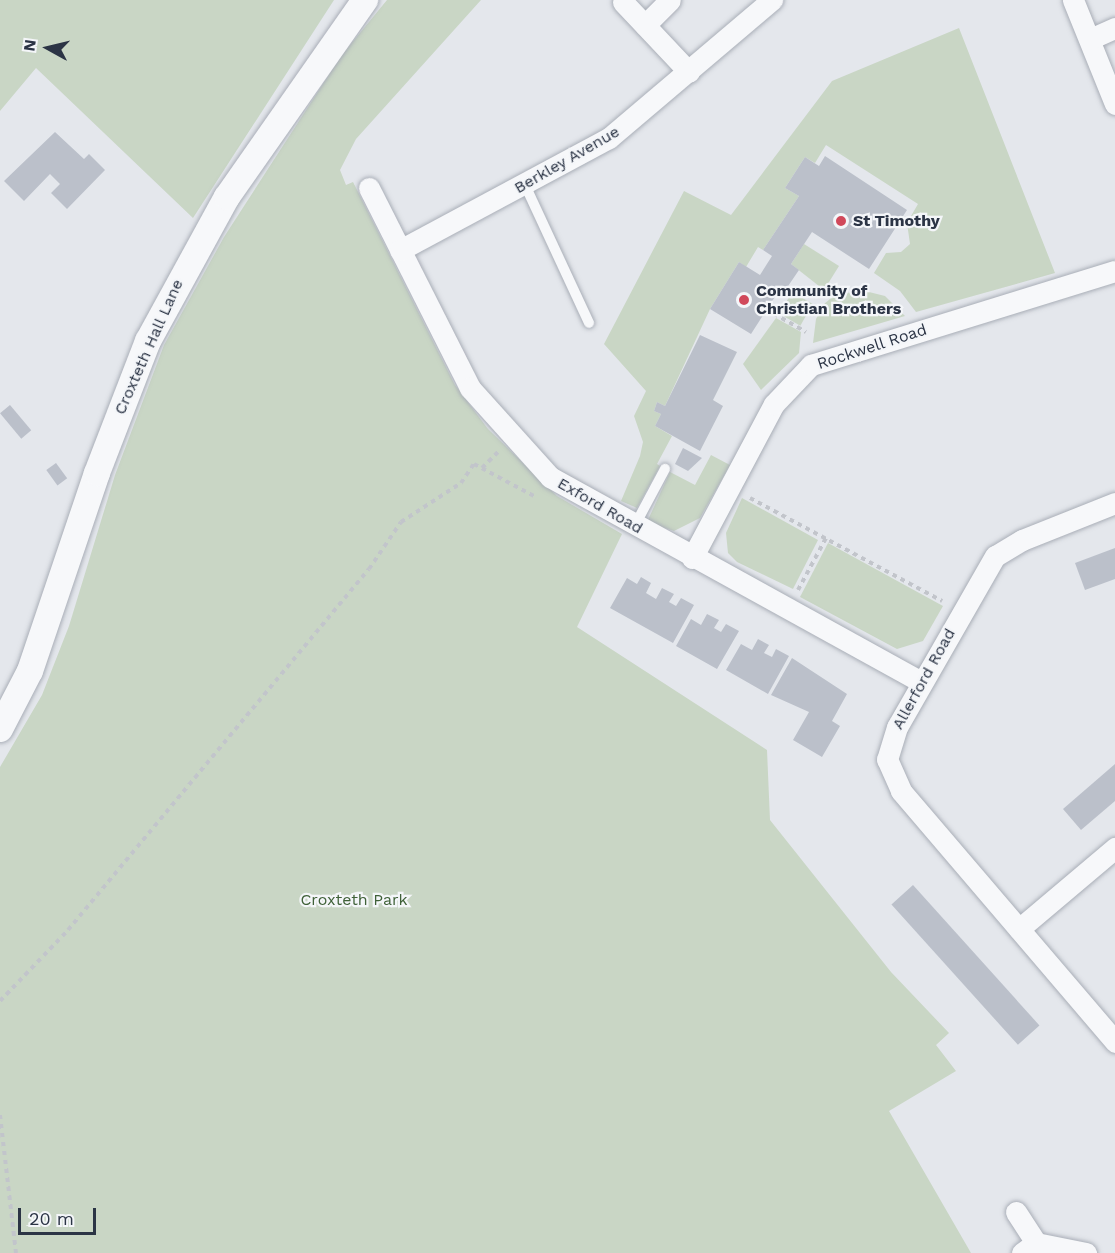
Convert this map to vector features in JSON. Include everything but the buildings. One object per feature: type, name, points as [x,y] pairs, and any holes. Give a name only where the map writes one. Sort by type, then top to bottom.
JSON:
[{"type":"street","name":"Croxteth Hall Lane","points":[[0,729],[30,671],[97,473],[154,331],[227,197],[365,0]]},
{"type":"street","points":[[645,26],[670,0]]},
{"type":"street","name":"Berkley Avenue","points":[[400,250],[609,138],[772,0]]},
{"type":"street","points":[[1073,0],[1115,104]]},
{"type":"street","points":[[623,2],[689,72]]},
{"type":"street","points":[[1090,39],[1115,28]]},
{"type":"street","name":"Exford Road","points":[[369,188],[454,361],[512,438],[550,477],[634,527],[921,682]]},
{"type":"street","name":"Rockwell Road","points":[[692,558],[774,404],[811,365],[1115,271]]},
{"type":"street","name":"Allerford Road","points":[[1115,503],[1006,548],[983,570],[890,743],[889,769],[901,791],[1115,1042]]},
{"type":"street","points":[[1019,929],[1115,848]]},
{"type":"street","points":[[1016,1212],[1029,1248],[1086,1253]]},
{"type":"lane","points":[[525,185],[589,323]]},
{"type":"lane","points":[[634,527],[665,469]]},
{"type":"path","points":[[766,309],[806,332]]},
{"type":"path","points":[[0,1001],[68,930],[369,569],[401,522],[461,483],[474,464],[482,468]]},
{"type":"path","points":[[730,487],[961,611]]},
{"type":"path","points":[[787,611],[826,538]]},
{"type":"path","points":[[0,1114],[16,1253]]},
{"type":"green space","points":[[0,0],[334,0],[193,218],[36,68],[0,111]]},
{"type":"green space","name":"Croxteth Park","points":[[387,0],[481,0],[356,139],[340,170],[346,185],[353,182],[455,385],[488,429],[557,496],[622,534],[577,627],[767,750],[770,820],[891,972],[949,1033],[936,1045],[956,1071],[889,1111],[971,1253],[0,1253],[0,767],[42,695],[69,626],[115,475],[164,345],[224,237],[341,56]]},
{"type":"green space","points":[[959,28],[1055,273],[916,312],[900,291],[874,273],[886,253],[901,252],[910,244],[907,223],[918,204],[826,145],[815,163],[805,157],[785,188],[799,196],[763,250],[758,247],[746,267],[739,262],[710,309],[665,406],[657,402],[654,411],[661,414],[655,426],[672,436],[657,464],[660,466],[637,508],[621,501],[640,456],[643,442],[634,416],[646,391],[604,344],[684,191],[731,215],[832,81]]},
{"type":"green space","points":[[804,244],[839,266],[824,290],[791,264]]},
{"type":"green space","points":[[865,291],[885,296],[905,316],[813,343],[816,319],[824,304],[836,294]]},
{"type":"green space","points":[[792,292],[813,304],[800,326],[780,314]]},
{"type":"green space","points":[[776,318],[801,332],[799,353],[761,390],[743,364]]},
{"type":"green space","points":[[711,455],[730,465],[700,518],[674,531],[647,522],[670,472],[695,485]]},
{"type":"green space","points":[[742,498],[818,540],[793,589],[737,562],[728,553],[726,533]]},
{"type":"green space","points":[[828,543],[943,606],[923,641],[897,649],[800,597]]},
{"type":"place","name":"St Timothy","points":[[841,221]]},
{"type":"place","name":"Community of Christian Brothers","points":[[744,300]]}]
